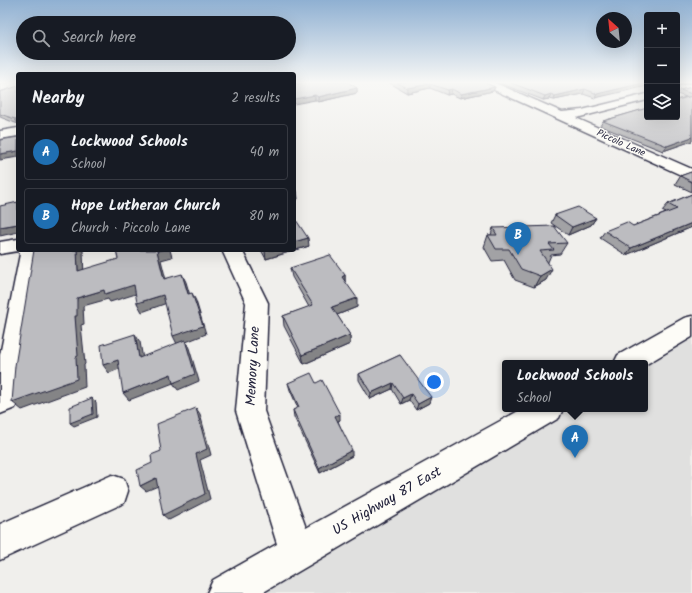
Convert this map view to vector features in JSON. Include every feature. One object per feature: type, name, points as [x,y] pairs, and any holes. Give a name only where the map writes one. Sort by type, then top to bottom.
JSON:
[{"type":"street","name":"Piccolo Lane","points":[[547,110],[692,175]]},
{"type":"street","points":[[561,116],[582,114],[600,110]]},
{"type":"street","points":[[0,135],[16,132]]},
{"type":"street","points":[[0,248],[16,245]]},
{"type":"street","points":[[0,401],[5,399],[29,252]]},
{"type":"street","name":"Memory Lane","points":[[233,252],[257,303],[250,411],[297,552]]},
{"type":"street","points":[[633,360],[692,325]]},
{"type":"street","name":"US Highway 87 East","points":[[226,593],[544,412]]},
{"type":"street","points":[[0,542],[112,491]]},
{"type":"shaded area","points":[[692,323],[692,593],[225,593],[538,412],[648,412],[648,360]]},
{"type":"building","points":[[0,110],[16,110],[16,119],[15,119],[0,114]]},
{"type":"building","points":[[644,110],[644,120],[680,120],[680,110],[692,110],[692,137],[667,146],[603,121]]},
{"type":"building","points":[[16,137],[16,151],[0,154],[0,140]]},
{"type":"building","points":[[691,172],[692,182],[680,176]]},
{"type":"building","points":[[692,194],[692,223],[631,248],[605,231],[627,222],[633,226],[677,209],[668,204]]},
{"type":"building","points":[[16,202],[16,224],[0,227],[0,206]]},
{"type":"building","points":[[578,207],[596,218],[572,227],[555,215]]},
{"type":"building","points":[[296,220],[308,238],[296,241]]},
{"type":"building","points":[[554,226],[567,243],[549,244],[554,250],[540,251],[552,269],[540,276],[521,269],[509,249],[496,249],[488,235],[497,235],[493,228]]},
{"type":"building","points":[[34,252],[77,252],[78,271],[118,259],[116,252],[157,252],[164,279],[182,274],[188,294],[192,293],[203,326],[173,336],[163,295],[137,303],[134,285],[105,294],[104,290],[77,298],[77,316],[75,316],[78,356],[76,357],[77,379],[12,402],[15,366]]},
{"type":"building","points":[[330,255],[345,275],[342,277],[357,298],[332,307],[350,335],[302,355],[283,316],[313,305],[290,268]]},
{"type":"building","points":[[135,334],[139,358],[185,340],[195,374],[173,383],[171,374],[123,393],[118,360],[103,365],[101,345]]},
{"type":"building","points":[[400,355],[431,397],[418,404],[411,394],[403,398],[393,383],[371,393],[359,374]]},
{"type":"building","points":[[311,373],[316,383],[322,380],[340,414],[335,416],[352,450],[319,468],[293,410],[299,407],[288,383]]},
{"type":"building","points":[[92,398],[93,414],[70,423],[70,407]]},
{"type":"building","points":[[196,408],[207,449],[196,454],[205,494],[163,515],[156,478],[140,486],[137,470],[152,463],[151,455],[161,451],[157,424]]},
{"type":"place","name":"Hope Lutheran Church","points":[[518,255]]},
{"type":"place","name":"Lockwood Schools","points":[[575,458]]}]
